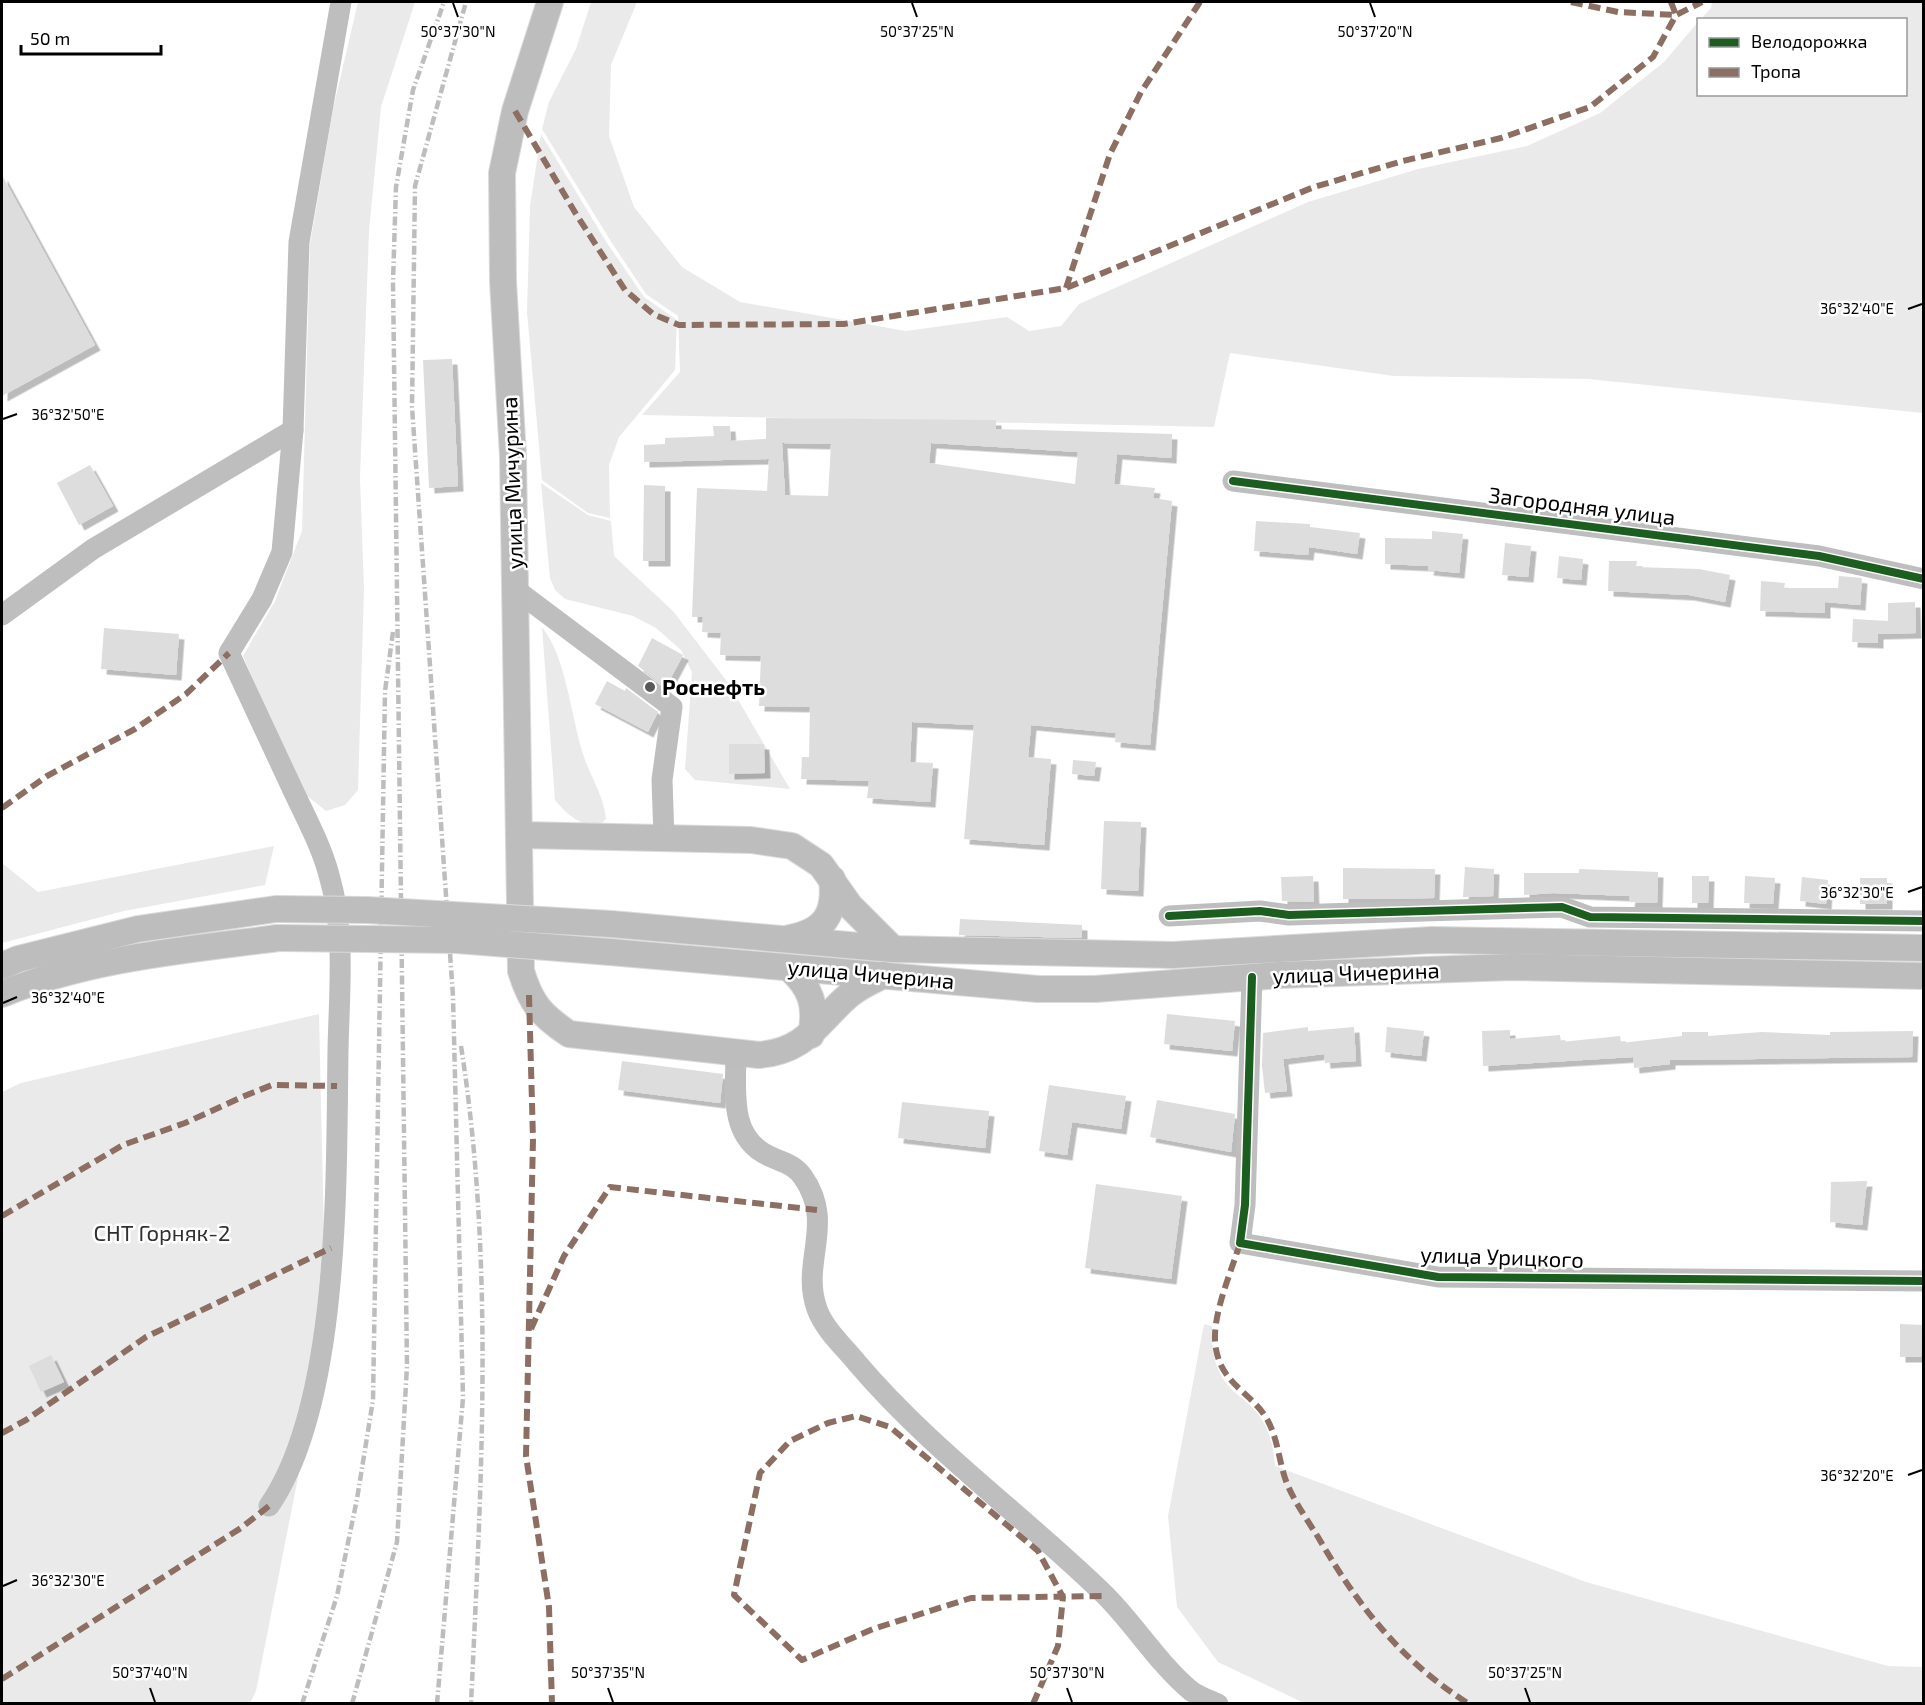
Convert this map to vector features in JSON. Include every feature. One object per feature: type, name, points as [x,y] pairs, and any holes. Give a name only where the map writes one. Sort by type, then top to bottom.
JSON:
[{"type":"main road","name":"улица Мичурина","points":[[550,2],[515,111],[502,173],[503,281],[513,457],[521,835],[521,971],[529,995],[545,1018],[569,1034],[736,1052]]},
{"type":"main road","points":[[521,835],[752,840],[792,846],[809,855],[832,879],[857,914],[893,949]]},
{"type":"main road","points":[[787,939],[810,934],[827,918],[834,898],[832,879]]},
{"type":"main road","name":"улица Чичерина","points":[[2,966],[18,959],[138,929],[276,909],[378,910],[611,924],[893,949],[1173,956],[1432,940],[1923,948]]},
{"type":"main road","name":"улица Чичерина","points":[[2,994],[25,984],[142,955],[278,938],[457,940],[1038,989],[1084,989],[1252,977],[1512,967],[1923,976]]},
{"type":"main road","points":[[789,968],[805,982],[814,999],[815,1018],[811,1035]]},
{"type":"main road","points":[[736,1052],[759,1055],[778,1053],[795,1047],[811,1035],[849,995],[884,975]]},
{"type":"street","points":[[269,1506],[285,1482],[303,1430],[317,1374],[329,1289],[335,1196],[341,968],[338,915],[329,875],[311,828],[229,653],[262,599],[282,552],[293,430],[299,243],[341,2]]},
{"type":"street","points":[[2,615],[93,549],[293,430]]},
{"type":"street","name":"Загородняя улица","points":[[1233,481],[1807,554],[1923,579]]},
{"type":"street","points":[[516,590],[672,707],[662,780],[664,838]]},
{"type":"street","points":[[1169,916],[1260,911],[1289,915],[1562,907],[1590,917],[1923,921]]},
{"type":"street","name":"улица Урицкого","points":[[1252,977],[1245,1205],[1240,1243],[1438,1277],[1923,1281]]},
{"type":"street","points":[[736,1052],[736,1107],[740,1128],[755,1148],[790,1164],[803,1177],[817,1210],[819,1230],[811,1281],[817,1310],[835,1337],[894,1406],[1106,1596],[1191,1691],[1218,1704]]},
{"type":"green space","points":[[358,2],[415,2],[381,107],[369,231],[360,478],[364,589],[358,790],[345,805],[326,811],[306,795],[287,760],[243,656],[275,601],[302,531],[310,244],[333,109]]},
{"type":"green space","points":[[591,2],[637,2],[611,65],[609,136],[634,207],[682,267],[740,302],[906,331],[1007,317],[1029,331],[1061,326],[1079,304],[1308,202],[1418,169],[1527,146],[1600,113],[1664,62],[1697,23],[1697,96],[1907,96],[1907,18],[1702,18],[1711,8],[1712,2],[1923,2],[1923,413],[1588,379],[1394,376],[1230,353],[1214,427],[642,415],[680,372],[678,316],[646,294],[542,129],[549,102],[576,49]]},
{"type":"green space","points":[[541,134],[607,243],[644,297],[677,320],[675,370],[619,437],[609,465],[610,518],[588,513],[542,480],[527,312],[530,206]]},
{"type":"green space","points":[[541,483],[588,515],[611,521],[614,556],[673,611],[729,684],[790,789],[695,780],[685,769],[692,672],[681,650],[656,628],[633,616],[565,599],[555,590],[550,578]]},
{"type":"green space","points":[[542,627],[557,654],[583,754],[603,802],[606,819],[597,827],[574,818],[555,800]]},
{"type":"green space","points":[[274,846],[265,885],[124,911],[2,943],[2,863],[38,892]]},
{"type":"green space","name":"СНТ Горняк-2","points":[[319,1014],[324,1235],[303,1452],[256,1691],[250,1703],[2,1704],[2,1092],[21,1083]]},
{"type":"green space","points":[[1204,1324],[1212,1326],[1212,1345],[1219,1372],[1230,1387],[1263,1420],[1272,1446],[1275,1466],[1586,1582],[1888,1666],[1923,1667],[1923,1703],[1304,1703],[1218,1662],[1177,1607],[1168,1516]]},
{"type":"building","points":[[2,175],[95,345],[2,396]]},
{"type":"building","points":[[452,359],[458,486],[429,488],[423,360]]},
{"type":"building","points":[[766,418],[996,420],[996,429],[1172,434],[1171,458],[1117,454],[1114,484],[1155,488],[1153,498],[1172,501],[1150,745],[1115,742],[1116,733],[1031,725],[1028,757],[1051,759],[1044,845],[964,839],[974,725],[912,722],[910,762],[933,763],[930,802],[867,798],[869,781],[801,779],[802,757],[809,757],[810,707],[759,706],[761,656],[720,655],[721,633],[702,632],[703,617],[692,617],[697,488],[767,491],[769,459],[644,462],[644,445],[665,444],[665,438],[714,436],[713,426],[730,426],[731,441],[766,439]],"holes":[[[782,443],[831,444],[828,496],[785,495]],[[931,443],[1078,452],[1075,484],[929,463]]]},
{"type":"building","points":[[90,465],[113,506],[79,525],[57,483]]},
{"type":"building","points":[[644,485],[665,486],[665,561],[643,561]]},
{"type":"building","points":[[1256,521],[1310,524],[1310,527],[1360,533],[1357,554],[1309,547],[1308,555],[1254,551]]},
{"type":"building","points":[[1432,531],[1463,534],[1459,573],[1428,570],[1429,566],[1385,564],[1385,538],[1432,539]]},
{"type":"building","points":[[1505,543],[1531,546],[1528,577],[1502,575]]},
{"type":"building","points":[[1559,556],[1583,559],[1581,580],[1557,578]]},
{"type":"building","points":[[1609,561],[1637,561],[1636,567],[1699,569],[1730,575],[1725,602],[1689,595],[1608,591]]},
{"type":"building","points":[[1839,576],[1862,578],[1860,605],[1825,602],[1825,613],[1760,611],[1761,581],[1785,583],[1784,588],[1838,588]]},
{"type":"building","points":[[1915,602],[1916,633],[1878,634],[1878,643],[1852,642],[1853,619],[1888,621],[1888,603]]},
{"type":"building","points":[[104,628],[179,634],[176,675],[101,669]]},
{"type":"building","points":[[652,638],[683,655],[666,687],[638,666]]},
{"type":"building","points":[[607,681],[625,691],[626,688],[658,712],[648,732],[595,704]]},
{"type":"building","points":[[729,744],[764,744],[765,773],[729,774]]},
{"type":"building","points":[[1073,760],[1096,762],[1094,776],[1072,774]]},
{"type":"building","points":[[1104,821],[1141,822],[1138,891],[1101,889]]},
{"type":"building","points":[[1465,867],[1494,869],[1493,896],[1463,897]]},
{"type":"building","points":[[1343,868],[1435,869],[1434,898],[1343,899]]},
{"type":"building","points":[[1579,869],[1658,872],[1657,903],[1629,902],[1630,896],[1553,893],[1524,895],[1524,873],[1579,873]]},
{"type":"building","points":[[1313,876],[1314,902],[1282,901],[1281,877]]},
{"type":"building","points":[[1692,876],[1709,876],[1708,903],[1692,903]]},
{"type":"building","points":[[1745,876],[1775,878],[1773,904],[1744,903]]},
{"type":"building","points":[[1802,877],[1828,880],[1826,904],[1800,901]]},
{"type":"building","points":[[1860,878],[1887,878],[1887,904],[1860,904]]},
{"type":"building","points":[[960,919],[1082,925],[1082,938],[959,935]]},
{"type":"building","points":[[1167,1014],[1235,1021],[1232,1051],[1164,1044]]},
{"type":"building","points":[[1308,1027],[1308,1031],[1354,1027],[1356,1061],[1325,1063],[1324,1054],[1283,1059],[1287,1091],[1265,1093],[1262,1066],[1263,1033]]},
{"type":"building","points":[[1387,1027],[1424,1031],[1421,1056],[1385,1052]]},
{"type":"building","points":[[1510,1030],[1510,1039],[1560,1035],[1561,1042],[1620,1036],[1621,1043],[1682,1036],[1682,1032],[1708,1032],[1708,1036],[1762,1032],[1830,1035],[1830,1032],[1913,1031],[1912,1057],[1670,1060],[1670,1064],[1634,1068],[1633,1057],[1483,1066],[1482,1031]]},
{"type":"building","points":[[622,1061],[723,1074],[720,1103],[618,1090]]},
{"type":"building","points":[[1049,1085],[1126,1096],[1121,1129],[1072,1122],[1067,1155],[1039,1151]]},
{"type":"building","points":[[1157,1100],[1235,1114],[1231,1152],[1150,1137]]},
{"type":"building","points":[[902,1102],[989,1111],[985,1148],[898,1138]]},
{"type":"building","points":[[1867,1181],[1862,1225],[1830,1222],[1831,1182]]},
{"type":"building","points":[[1096,1184],[1182,1196],[1171,1279],[1085,1268]]},
{"type":"building","points":[[1900,1324],[1922,1325],[1921,1357],[1900,1357]]},
{"type":"building","points":[[51,1355],[64,1382],[41,1392],[29,1366]]},
{"type":"railway","points":[[352,1704],[397,1542],[407,1366],[393,282],[396,187],[413,90],[444,2]]},
{"type":"railway","points":[[437,1704],[463,1398],[453,996],[412,407],[415,186],[466,2]]},
{"type":"railway","points":[[302,1704],[337,1596],[357,1499],[373,1400],[385,691],[393,632]]},
{"type":"railway","points":[[461,1046],[472,1128],[482,1292],[481,1457],[471,1704]]},
{"type":"marked path","points":[[1066,288],[1110,154],[1141,92],[1200,2]]},
{"type":"marked path","points":[[1571,2],[1618,12],[1676,15],[1671,2]]},
{"type":"marked path","points":[[515,111],[576,214],[625,290],[653,314],[679,325],[844,324],[1066,288],[1314,187],[1403,161],[1501,138],[1590,107],[1653,57],[1676,15],[1702,2]]},
{"type":"marked path","points":[[2,808],[47,776],[135,729],[186,694],[229,653]]},
{"type":"marked path","points":[[529,995],[533,1139],[526,1456],[549,1607],[552,1704]]},
{"type":"marked path","points":[[2,1216],[123,1145],[185,1123],[272,1085],[337,1086]]},
{"type":"marked path","points":[[531,1329],[564,1256],[610,1187],[817,1210]]},
{"type":"marked path","points":[[1240,1243],[1222,1296],[1216,1324],[1215,1337],[1219,1361],[1231,1380],[1262,1411],[1268,1421],[1291,1493],[1365,1609],[1422,1669],[1469,1704]]},
{"type":"marked path","points":[[2,1433],[26,1420],[146,1337],[331,1248]]},
{"type":"marked path","points":[[1033,1704],[1058,1646],[1063,1597],[1038,1551],[890,1427],[856,1416],[828,1423],[790,1441],[760,1473],[734,1595],[802,1660],[873,1629],[971,1598],[1106,1596]]},
{"type":"marked path","points":[[2,1679],[241,1528],[269,1506]]},
{"type":"cycle path","points":[[1233,481],[1819,556],[1924,579]]},
{"type":"cycle path","points":[[1169,916],[1260,911],[1289,915],[1562,907],[1590,917],[1924,921]]},
{"type":"cycle path","points":[[1252,977],[1245,1205],[1240,1243],[1438,1277],[1924,1281]]},
{"type":"place","name":"Роснефть","points":[[650,687]]}]
